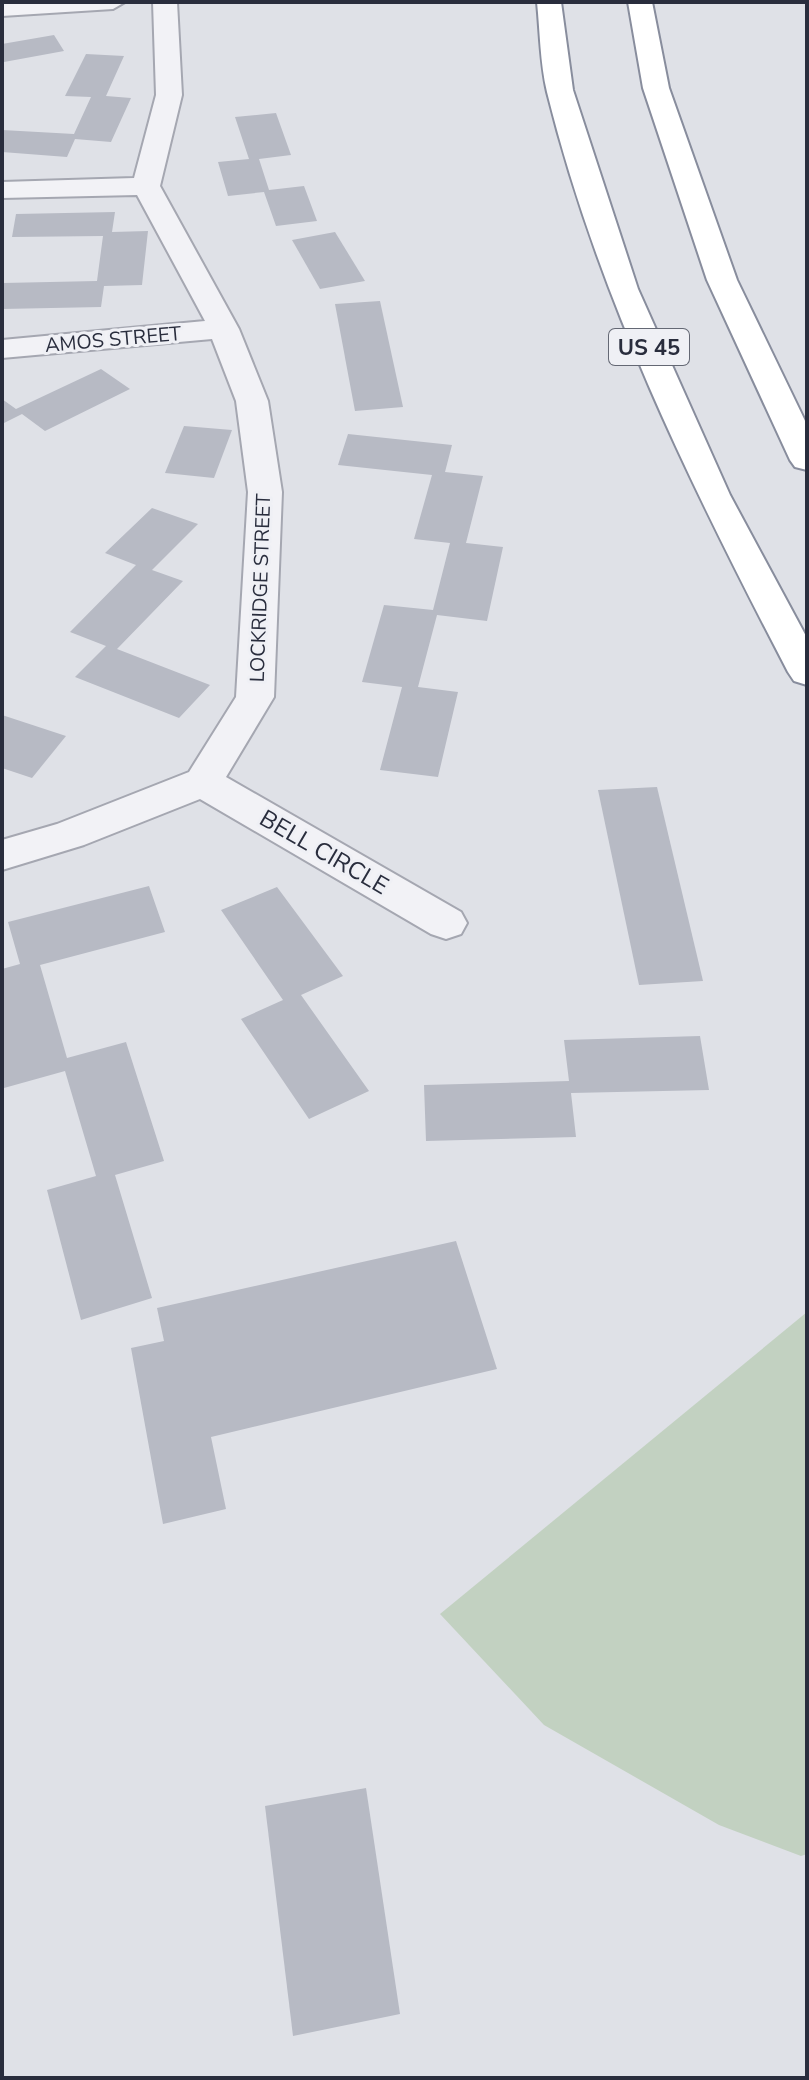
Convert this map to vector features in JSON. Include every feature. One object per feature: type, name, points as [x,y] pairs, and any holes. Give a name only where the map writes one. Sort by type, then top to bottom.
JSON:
[{"type":"highway","name":"US 45","points":[[549,2],[560,90],[623,289],[713,495],[807,672]]},
{"type":"highway","points":[[640,2],[656,88],[722,280],[807,460]]},
{"type":"street","points":[[2,9],[113,2]]},
{"type":"street","points":[[2,190],[146,186],[169,95],[165,2]]},
{"type":"street","name":"LOCKRIDGE STREET","points":[[146,186],[224,329],[252,401],[265,492],[255,697],[203,782]]},
{"type":"street","name":"AMOS STREET","points":[[2,349],[224,329]]},
{"type":"street","points":[[2,855],[70,835],[203,782]]},
{"type":"street","name":"BELL CIRCLE","points":[[203,782],[446,923]]},
{"type":"green space","points":[[807,1312],[807,1854],[801,1856],[719,1825],[544,1725],[440,1614]]},
{"type":"building","points":[[54,35],[64,51],[4,62],[2,58],[2,44]]},
{"type":"building","points":[[86,54],[124,56],[106,96],[131,98],[111,142],[75,139],[67,157],[2,152],[2,130],[74,134],[91,97],[65,96]]},
{"type":"building","points":[[276,113],[291,155],[259,159],[269,190],[304,186],[317,221],[276,226],[264,192],[228,196],[218,162],[249,159],[235,117]]},
{"type":"building","points":[[115,212],[112,232],[148,231],[142,285],[104,286],[101,307],[2,309],[3,283],[97,281],[103,236],[12,237],[16,214]]},
{"type":"building","points":[[335,232],[365,281],[320,289],[292,240]]},
{"type":"building","points":[[380,301],[403,407],[355,411],[335,304]]},
{"type":"building","points":[[101,369],[130,389],[45,431],[22,414],[2,424],[2,399],[16,409]]},
{"type":"building","points":[[184,426],[232,430],[214,478],[165,473]]},
{"type":"building","points":[[348,434],[452,445],[445,472],[483,476],[466,543],[503,547],[487,621],[437,615],[418,687],[458,692],[438,777],[380,770],[402,687],[362,682],[384,605],[433,610],[450,543],[414,539],[432,475],[338,465]]},
{"type":"building","points":[[152,508],[198,524],[152,570],[183,581],[117,649],[210,685],[179,718],[75,677],[106,646],[70,632],[136,565],[105,553]]},
{"type":"building","points":[[2,715],[66,736],[32,778],[2,768]]},
{"type":"building","points":[[657,787],[703,981],[639,985],[598,790]]},
{"type":"building","points":[[149,886],[165,932],[40,965],[67,1058],[126,1042],[164,1161],[115,1175],[152,1298],[81,1320],[47,1190],[96,1176],[65,1071],[4,1088],[2,969],[20,964],[8,922]]},
{"type":"building","points":[[277,887],[343,976],[301,995],[369,1091],[309,1119],[241,1019],[283,1000],[221,910]]},
{"type":"building","points":[[700,1036],[709,1090],[571,1093],[576,1137],[426,1141],[424,1085],[569,1081],[564,1040]]},
{"type":"building","points":[[456,1241],[497,1369],[211,1437],[226,1509],[163,1524],[131,1348],[164,1341],[157,1308]]},
{"type":"building","points":[[366,1788],[400,2014],[293,2036],[265,1806]]}]
